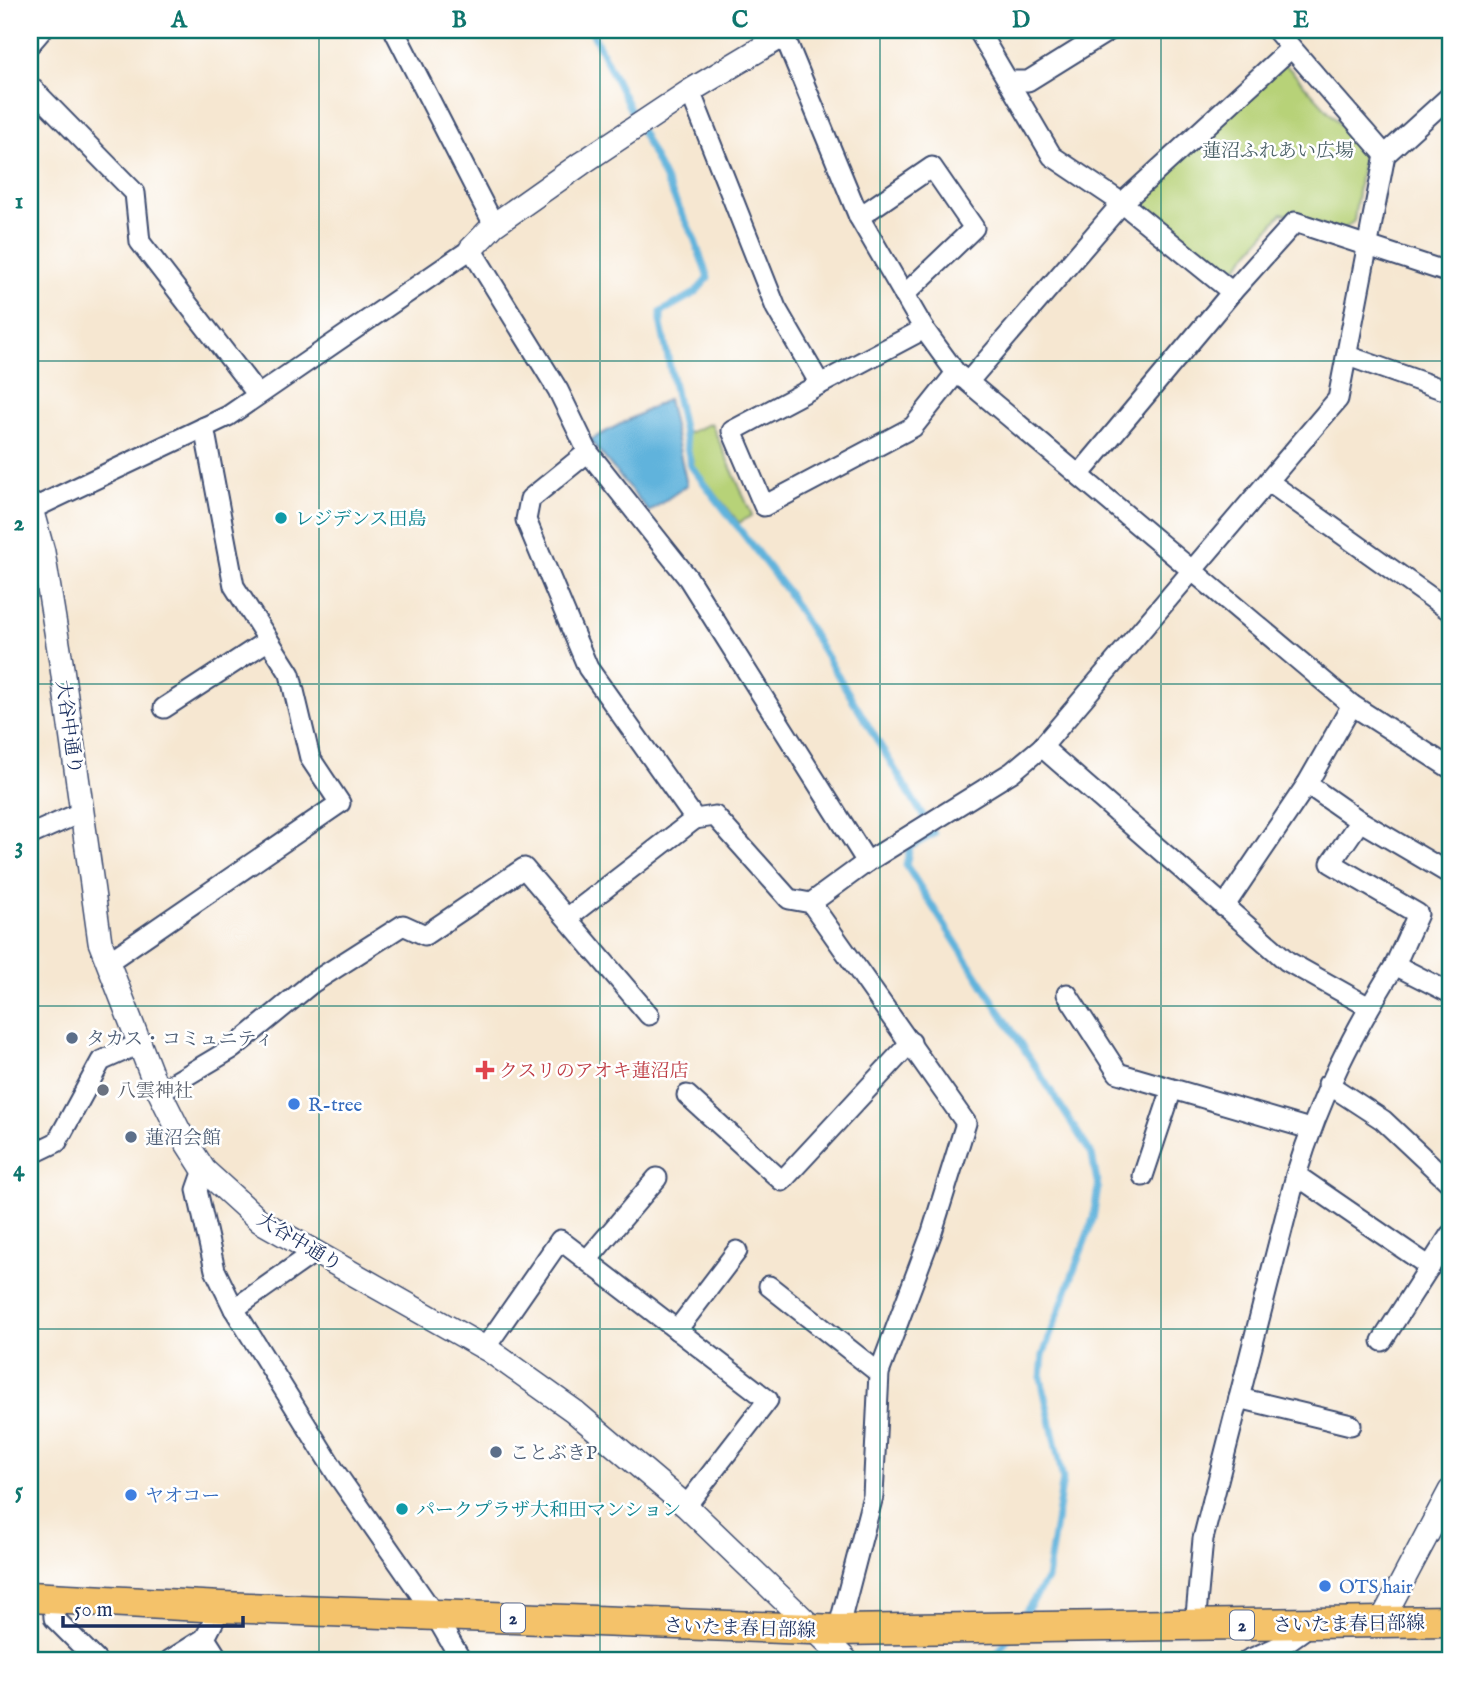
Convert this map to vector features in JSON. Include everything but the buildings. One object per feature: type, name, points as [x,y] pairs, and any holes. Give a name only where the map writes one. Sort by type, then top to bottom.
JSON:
[{"type":"main road","name":"さいたま春日部線","points":[[36,1598],[825,1630],[1450,1621]]},
{"type":"street","points":[[30,44],[42,30]]},
{"type":"street","points":[[394,30],[494,225]]},
{"type":"street","points":[[978,30],[1052,156],[1122,202],[1232,292]]},
{"type":"street","points":[[1008,81],[1028,81],[1110,30]]},
{"type":"street","points":[[1276,30],[1385,155]]},
{"type":"street","points":[[31,507],[228,416],[471,249],[494,225],[582,163],[690,91],[788,33],[859,217],[924,330],[962,377],[1352,705],[1450,768]]},
{"type":"street","points":[[924,330],[732,431],[764,506],[913,427],[1122,202],[1291,48]]},
{"type":"street","points":[[30,86],[135,193],[140,242],[258,395]]},
{"type":"street","points":[[690,91],[776,308],[820,384]]},
{"type":"street","points":[[811,903],[867,862],[1012,772],[1042,747],[1338,399],[1385,155],[1450,96]]},
{"type":"street","points":[[859,217],[932,167],[974,228],[904,295]]},
{"type":"street","points":[[1079,475],[1232,292],[1295,222],[1450,273]]},
{"type":"street","points":[[471,249],[558,390],[588,452],[688,578],[867,862]]},
{"type":"street","points":[[1348,356],[1450,392]]},
{"type":"street","points":[[108,962],[340,803],[310,758],[290,674],[234,586],[204,427]]},
{"type":"street","points":[[588,452],[530,499],[526,520],[588,668],[695,818]]},
{"type":"street","points":[[1269,482],[1450,611]]},
{"type":"street","name":"大谷中通り","points":[[31,507],[36,554],[82,813],[100,942],[159,1092],[179,1131],[204,1170],[260,1221],[485,1348],[574,1411],[825,1630],[846,1660]]},
{"type":"street","points":[[164,708],[267,641]]},
{"type":"street","points":[[1224,907],[1307,784],[1352,705]]},
{"type":"street","points":[[1042,747],[1287,961],[1369,1007]]},
{"type":"street","points":[[1307,784],[1360,821],[1450,874]]},
{"type":"street","points":[[30,835],[82,813]]},
{"type":"street","points":[[567,918],[695,818],[715,816],[789,899],[811,903],[967,1123],[932,1231],[879,1373],[873,1496],[825,1630]]},
{"type":"street","points":[[1195,1626],[1203,1539],[1310,1129],[1328,1084],[1395,965],[1418,914],[1331,863],[1360,821]]},
{"type":"street","points":[[159,1092],[233,1048],[312,983],[402,925],[425,935],[524,868],[649,1014]]},
{"type":"street","points":[[1395,965],[1450,993]]},
{"type":"street","points":[[1067,994],[1118,1073],[1310,1129]]},
{"type":"street","points":[[687,1095],[782,1181],[911,1042]]},
{"type":"street","points":[[30,1155],[57,1142],[101,1061],[139,1045]]},
{"type":"street","points":[[1328,1084],[1382,1120],[1450,1183]]},
{"type":"street","points":[[1143,1176],[1172,1089]]},
{"type":"street","points":[[204,1170],[197,1190],[215,1270],[234,1310],[336,1473],[435,1615],[455,1658]]},
{"type":"street","points":[[1296,1175],[1430,1267]]},
{"type":"street","points":[[587,1260],[657,1178]]},
{"type":"street","points":[[1382,1341],[1450,1235]]},
{"type":"street","points":[[485,1348],[561,1240],[768,1400],[686,1506]]},
{"type":"street","points":[[677,1330],[737,1251]]},
{"type":"street","points":[[234,1310],[315,1252]]},
{"type":"street","points":[[769,1286],[879,1373]]},
{"type":"street","points":[[1239,1398],[1351,1424]]},
{"type":"street","points":[[1381,1622],[1450,1492]]},
{"type":"street","points":[[36,1598],[96,1660]]},
{"type":"street","points":[[170,1660],[205,1638],[221,1607]]},
{"type":"street","points":[[1248,1660],[1284,1644],[1313,1623]]},
{"type":"street","points":[[205,1638],[219,1660]]},
{"type":"green space","name":"蓮沼ふれあい広場","points":[[1281,64],[1287,66],[1364,150],[1354,221],[1342,231],[1282,213],[1231,274],[1221,275],[1140,205],[1140,192]]},
{"type":"green space","points":[[711,423],[752,515],[739,523],[694,467],[686,434]]},
{"type":"water","points":[[668,399],[687,485],[649,512],[590,440]]},
{"type":"waterway","points":[[591,30],[694,238],[708,278],[695,293],[661,312],[661,325],[691,466],[786,590],[934,834],[910,847],[906,865],[1092,1155],[1098,1187],[1093,1219],[1043,1355],[1041,1378],[1063,1479],[1047,1579],[1021,1619]]},
{"type":"waterway","points":[[993,1660],[1010,1635]]},
{"type":"place","name":"レジデンス田島","points":[[281,518]]},
{"type":"place","name":"タカス・コミュニティ","points":[[72,1038]]},
{"type":"place","name":"クスリのアオキ蓮沼店","points":[[485,1070]]},
{"type":"place","name":"八雲神社","points":[[103,1090]]},
{"type":"place","name":"R-tree","points":[[294,1104]]},
{"type":"place","name":"蓮沼会館","points":[[131,1137]]},
{"type":"place","name":"ことぶきP","points":[[496,1452]]},
{"type":"place","name":"ヤオコー","points":[[131,1495]]},
{"type":"place","name":"パークプラザ大和田マンション","points":[[402,1509]]},
{"type":"place","name":"OTS hair","points":[[1325,1586]]}]
